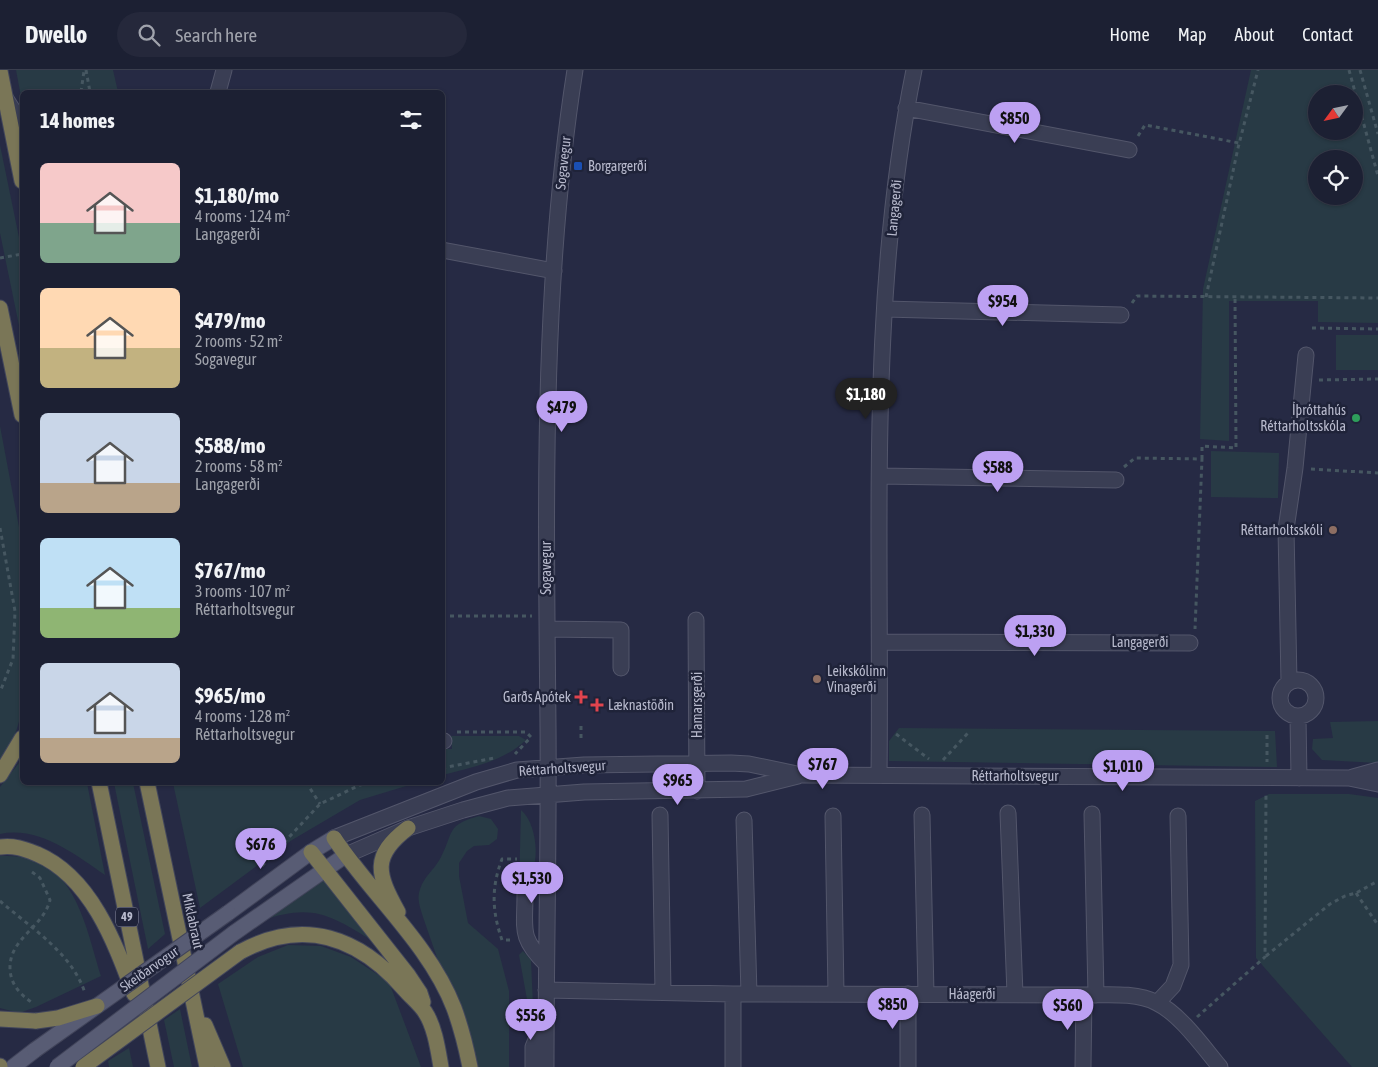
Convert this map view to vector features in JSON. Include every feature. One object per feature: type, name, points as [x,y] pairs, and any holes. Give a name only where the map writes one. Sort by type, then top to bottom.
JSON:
[{"type":"highway","points":[[0,71],[20,171]]},
{"type":"highway","points":[[0,310],[20,405]]},
{"type":"highway","points":[[0,775],[20,741]]},
{"type":"highway","name":"49","points":[[100,785],[156,1060]]},
{"type":"highway","name":"Miklabraut","points":[[148,785],[207,1067]]},
{"type":"highway","points":[[408,828],[391,841],[383,852],[381,866],[384,883],[392,903],[412,940]]},
{"type":"highway","points":[[334,838],[434,970],[454,1006],[470,1067]]},
{"type":"highway","points":[[0,847],[13,846],[51,860],[65,870],[97,910],[119,955],[156,1060]]},
{"type":"highway","points":[[311,852],[408,975],[420,993],[442,1067]]},
{"type":"highway","points":[[83,1067],[240,952],[258,943],[278,937],[303,934],[334,938],[364,951],[389,972],[426,1012]]},
{"type":"highway","points":[[192,997],[223,1067]]},
{"type":"highway","points":[[0,1019],[36,1013],[58,1018],[91,1002]]},
{"type":"main road","name":"Skeiðarvogur","points":[[12,1067],[91,1002],[228,912],[311,852],[334,838]]},
{"type":"main road","name":"Skeiðarvogur","points":[[57,1067],[234,933],[346,855]]},
{"type":"street","points":[[219,90],[224,70]]},
{"type":"street","name":"Sogavegur","points":[[546,1067],[548,794],[547,420],[554,270],[568,113],[575,70]]},
{"type":"street","name":"Langagerði","points":[[879,775],[880,476],[885,309],[898,160],[914,70]]},
{"type":"street","points":[[6,99],[20,121]]},
{"type":"street","points":[[906,108],[1129,150]]},
{"type":"street","points":[[445,251],[554,270]]},
{"type":"street","points":[[885,309],[1121,314]]},
{"type":"street","points":[[1290,682],[1286,529],[1295,468],[1306,355]]},
{"type":"street","points":[[880,476],[1116,480]]},
{"type":"street","name":"Hamarsgerði","points":[[696,620],[697,791]]},
{"type":"street","points":[[547,623],[621,630],[621,668]]},
{"type":"street","name":"Langagerði","points":[[880,642],[1190,643]]},
{"type":"street","points":[[1295,680],[1306,682],[1312,686],[1316,696],[1314,708],[1304,716],[1298,717],[1287,713],[1280,703],[1281,691],[1290,682],[1295,680]]},
{"type":"street","points":[[1298,717],[1300,778]]},
{"type":"street","name":"Réttarholtsvegur","points":[[334,838],[488,778],[517,770],[548,767],[750,764],[802,775],[1349,778],[1378,784]]},
{"type":"street","name":"Réttarholtsvegur","points":[[1349,778],[1378,770]]},
{"type":"street","name":"Réttarholtsvegur","points":[[346,855],[408,828],[462,810],[508,798],[548,794],[746,789],[802,775]]},
{"type":"street","points":[[1008,813],[1015,994]]},
{"type":"street","points":[[1083,1067],[1090,995],[1092,814]]},
{"type":"street","points":[[660,815],[663,992]]},
{"type":"street","points":[[922,815],[926,994]]},
{"type":"street","points":[[833,816],[836,994]]},
{"type":"street","points":[[1158,1003],[1173,986],[1181,965],[1178,816]]},
{"type":"street","points":[[744,820],[749,994]]},
{"type":"street","points":[[546,964],[532,950],[525,938],[525,894],[547,872]]},
{"type":"street","name":"Háagerði","points":[[546,990],[733,994],[1015,994],[1138,997],[1158,1003],[1185,1028],[1220,1067]]},
{"type":"street","points":[[733,994],[733,1067]]},
{"type":"street","points":[[908,994],[908,1067]]},
{"type":"street","points":[[533,1067],[533,1047],[546,1014]]},
{"type":"path","points":[[81,90],[85,70]]},
{"type":"path","points":[[85,70],[90,90]]},
{"type":"path","points":[[1206,297],[1239,143],[1258,70]]},
{"type":"path","points":[[1349,70],[1378,176]]},
{"type":"path","points":[[1360,70],[1378,134]]},
{"type":"path","points":[[1129,150],[1145,125],[1239,143]]},
{"type":"path","points":[[0,258],[20,254]]},
{"type":"path","points":[[1121,314],[1137,296],[1378,298]]},
{"type":"path","points":[[1190,643],[1197,624],[1202,446],[1236,448],[1236,298]]},
{"type":"path","points":[[1312,328],[1378,330]]},
{"type":"path","points":[[1304,380],[1378,380]]},
{"type":"path","points":[[1116,480],[1127,463],[1135,458],[1202,459]]},
{"type":"path","points":[[1295,468],[1378,473]]},
{"type":"path","points":[[0,528],[15,611],[13,658],[0,692]]},
{"type":"path","points":[[445,616],[547,623]]},
{"type":"path","points":[[581,726],[582,742]]},
{"type":"path","points":[[447,738],[526,732],[531,737],[517,753],[508,755]]},
{"type":"path","points":[[894,732],[930,760]]},
{"type":"path","points":[[937,765],[968,733]]},
{"type":"path","points":[[1267,735],[1267,768]]},
{"type":"path","points":[[445,767],[498,757]]},
{"type":"path","points":[[308,785],[320,804]]},
{"type":"path","points":[[260,868],[320,804],[360,785]]},
{"type":"path","points":[[1265,957],[1266,790]]},
{"type":"path","points":[[516,940],[502,940],[494,918],[494,880],[502,859],[517,859]]},
{"type":"path","points":[[27,868],[40,878],[50,900],[47,912],[12,951],[10,972],[16,988],[36,1013]]},
{"type":"path","points":[[1185,1028],[1265,957],[1330,904],[1378,881]]},
{"type":"path","points":[[1356,893],[1378,925]]},
{"type":"path","points":[[0,901],[54,947],[76,971],[91,1002]]},
{"type":"shaded area","points":[[16,70],[113,70],[118,90],[20,90]]},
{"type":"shaded area","points":[[1251,70],[1378,70],[1378,323],[1318,322],[1318,301],[1229,301],[1229,441],[1200,439],[1203,289]]},
{"type":"shaded area","points":[[0,145],[20,242],[20,330],[0,233]]},
{"type":"shaded area","points":[[1336,335],[1378,335],[1378,370],[1336,370]]},
{"type":"shaded area","points":[[0,426],[20,532],[20,718],[13,741],[0,760]]},
{"type":"shaded area","points":[[1211,451],[1279,453],[1278,498],[1211,497]]},
{"type":"shaded area","points":[[1378,721],[1378,763],[1322,760],[1312,749],[1313,739],[1333,738],[1330,722]]},
{"type":"shaded area","points":[[899,728],[1275,731],[1277,767],[889,761],[889,741]]},
{"type":"shaded area","points":[[451,736],[519,736],[526,740],[497,759],[445,774],[445,749],[452,749]]},
{"type":"shaded area","points":[[20,760],[20,785],[87,785],[105,875],[68,851],[42,838],[28,834],[0,834],[0,787]]},
{"type":"shaded area","points":[[114,785],[133,785],[165,934],[148,949]]},
{"type":"shaded area","points":[[174,785],[409,785],[360,800],[292,840],[200,908]]},
{"type":"shaded area","points":[[1269,794],[1349,794],[1378,798],[1378,1067],[1352,1067],[1256,958],[1255,801]]},
{"type":"shaded area","points":[[521,810],[526,815],[533,829],[536,854],[532,872],[519,888]]},
{"type":"shaded area","points":[[479,816],[491,819],[498,829],[497,839],[489,845],[474,846],[467,851],[459,863],[459,876],[468,923],[498,949],[509,991],[509,1067],[475,1067],[424,920],[419,900],[419,893],[423,882],[441,857],[452,830],[468,819]]},
{"type":"shaded area","points":[[0,856],[27,858],[44,864],[58,875],[78,905],[101,976],[36,1007],[19,1013],[0,1008]]},
{"type":"shaded area","points":[[324,875],[373,941],[344,924],[320,914],[307,912],[293,913],[260,921]]},
{"type":"shaded area","points":[[288,945],[321,946],[351,957],[389,982],[421,1067],[243,1067],[218,984],[258,957]]},
{"type":"shaded area","points":[[523,951],[531,960],[533,1006],[528,1005],[519,955]]},
{"type":"shaded area","points":[[180,1009],[192,1067],[174,1067],[164,1020]]},
{"type":"shaded area","points":[[129,1048],[133,1067],[109,1067],[108,1061]]},
{"type":"place","name":"Borgargerði","points":[[578,166]]},
{"type":"place","name":"Íþróttahús Réttarholtsskóla","points":[[1356,418]]},
{"type":"place","name":"Réttarholtsskóli","points":[[1333,530]]},
{"type":"place","name":"Leikskólinn Vinagerði","points":[[817,679]]},
{"type":"place","name":"Garðs Apótek","points":[[581,697]]},
{"type":"place","name":"Læknastöðin","points":[[597,705]]}]
